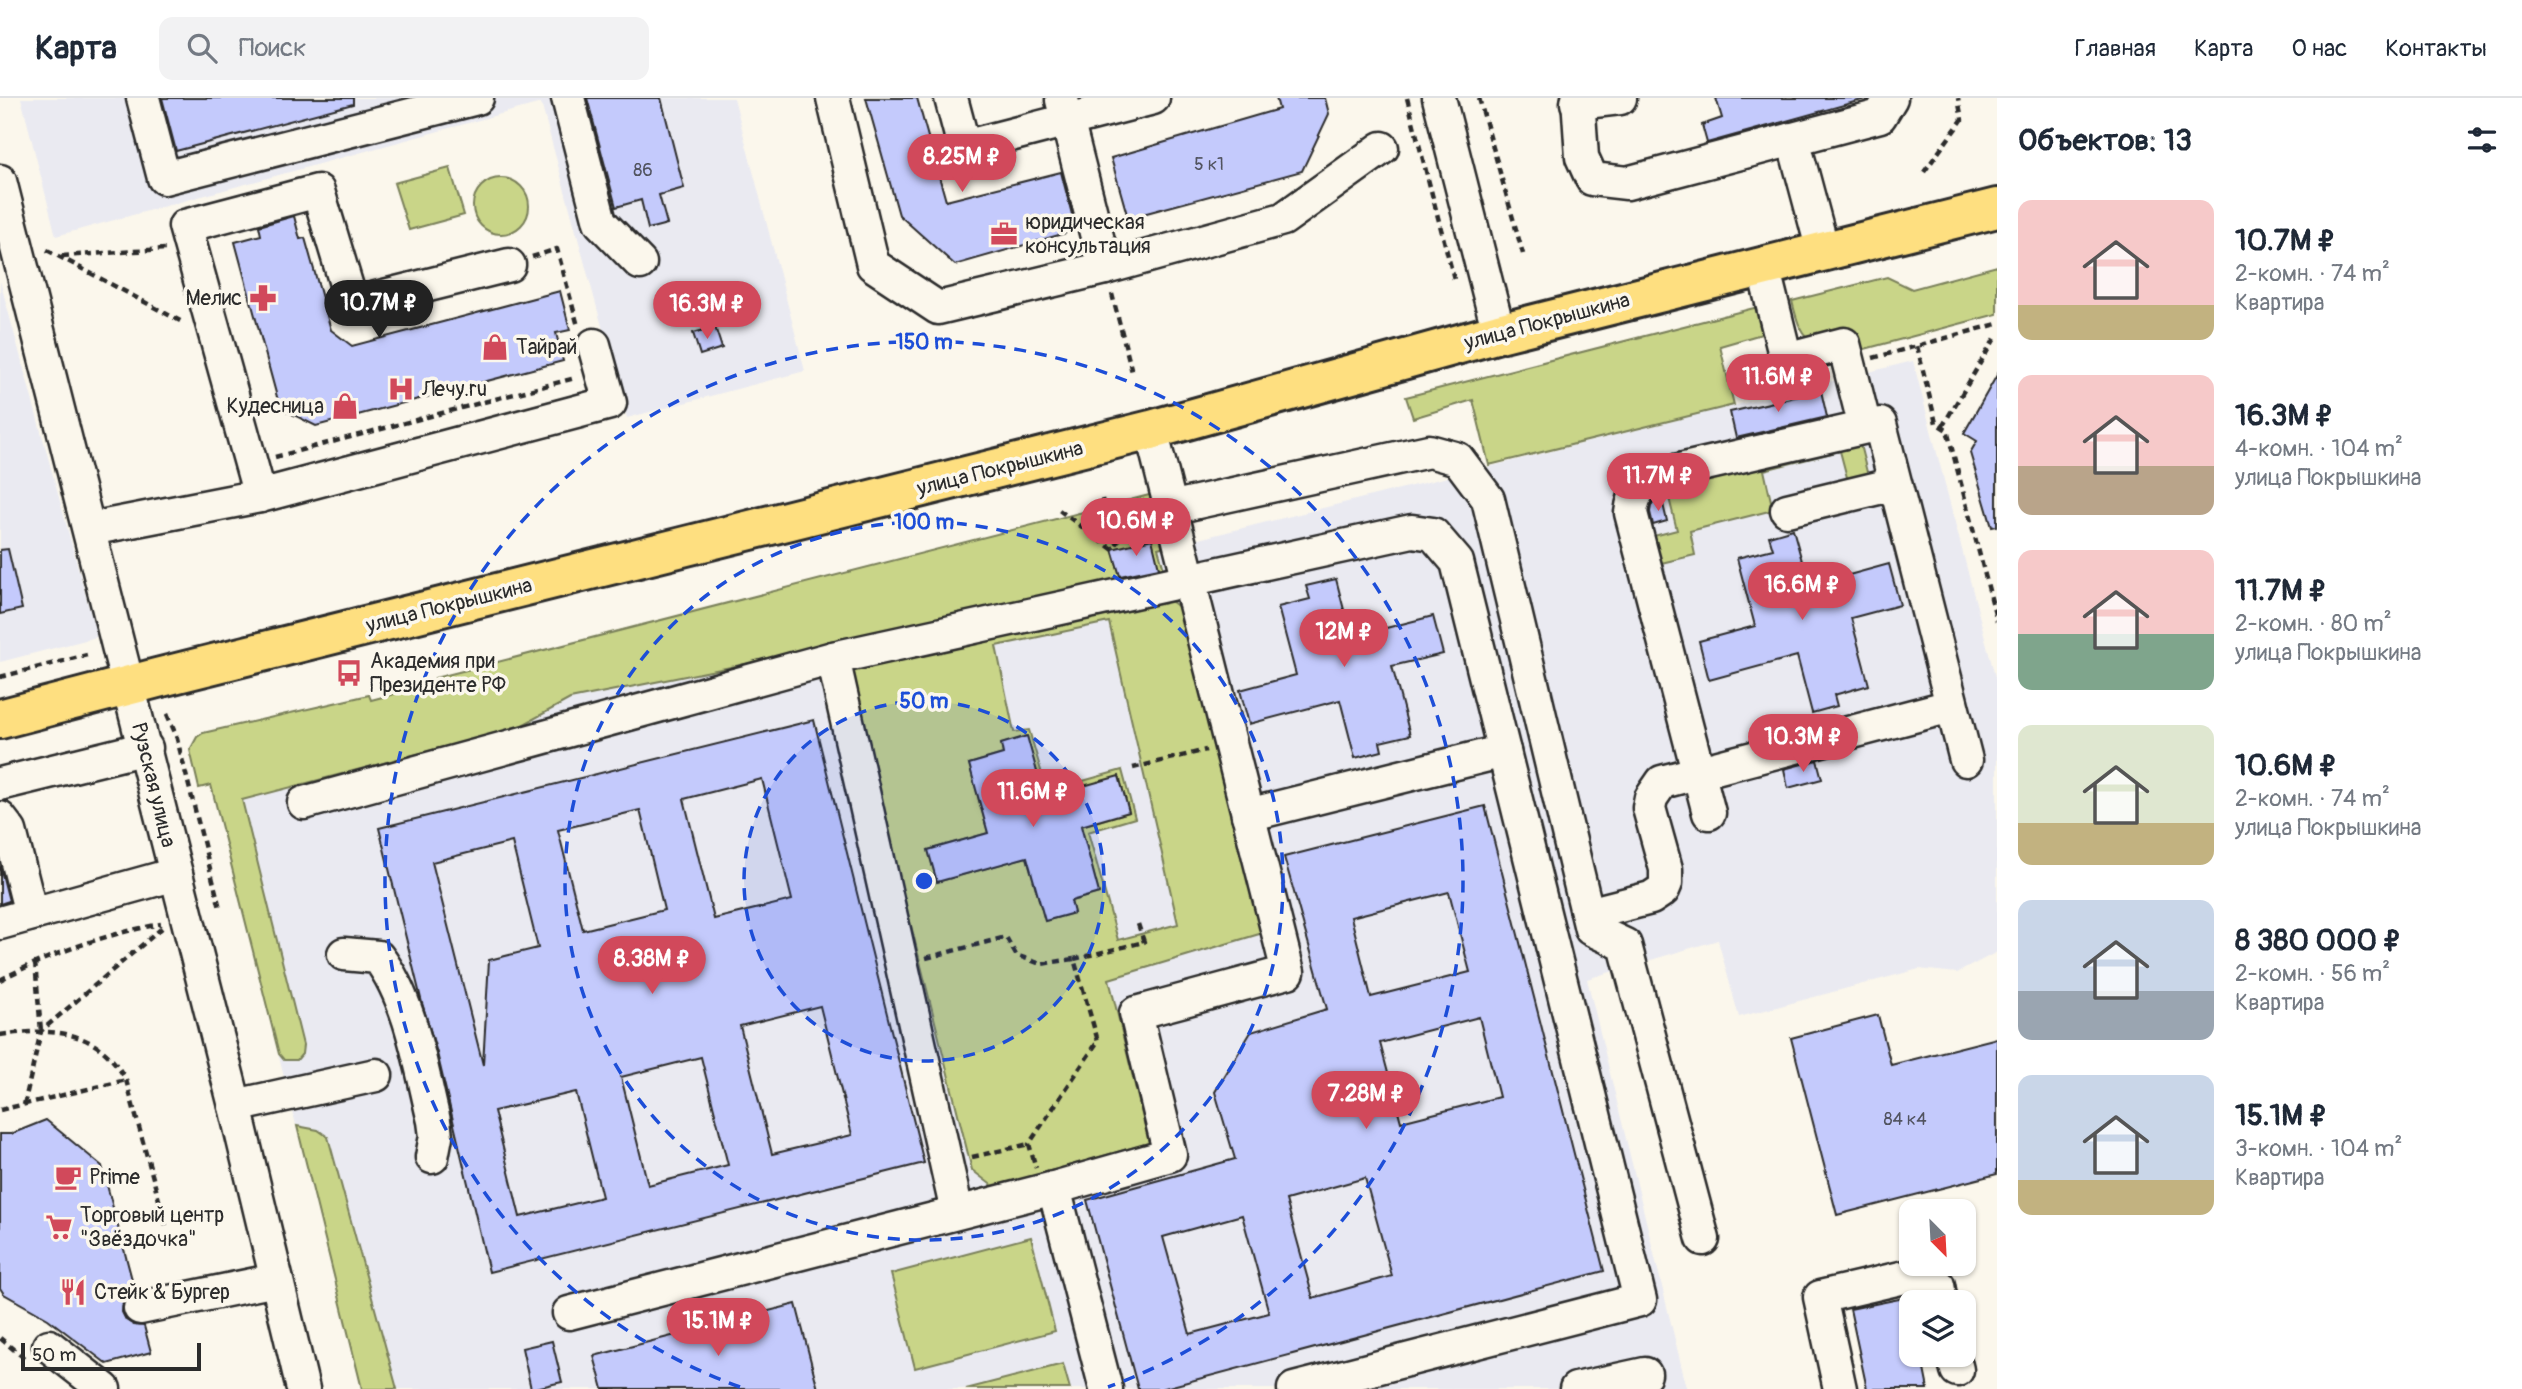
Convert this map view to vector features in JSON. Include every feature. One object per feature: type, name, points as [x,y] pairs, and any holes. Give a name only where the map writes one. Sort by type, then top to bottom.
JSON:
[{"type":"main road","name":"улица Покрышкина","points":[[0,719],[1151,430],[1499,332],[1997,208]]},
{"type":"street","points":[[143,98],[164,178],[477,98]]},
{"type":"street","points":[[568,98],[600,222],[640,263]]},
{"type":"street","points":[[833,98],[873,265],[938,308],[1105,268],[1283,219],[1382,148]]},
{"type":"street","points":[[951,98],[964,147],[1064,109],[1153,98]]},
{"type":"street","points":[[1439,98],[1499,332]]},
{"type":"street","points":[[1620,98],[1578,100],[1582,157],[1592,179],[1626,183],[1880,116],[1891,98]]},
{"type":"street","points":[[1064,109],[1105,268]]},
{"type":"street","points":[[1793,139],[1824,251]]},
{"type":"street","name":"Рузская улица","points":[[0,181],[235,1106],[299,1388]]},
{"type":"street","points":[[260,496],[185,226],[318,191],[352,304],[509,265]]},
{"type":"street","points":[[1763,266],[1786,359],[1844,344],[1864,427]]},
{"type":"street","points":[[90,529],[260,496],[610,403],[587,342]]},
{"type":"street","points":[[1710,813],[1631,513],[1636,492],[1643,484],[1662,474],[1864,427],[1880,424],[1966,760]]},
{"type":"street","points":[[569,1313],[1048,1190],[1170,1155],[1136,1013],[1289,972],[1151,430]]},
{"type":"street","points":[[1166,494],[1429,451],[1458,460],[1488,499],[1591,929],[1625,945],[1703,1239]]},
{"type":"street","points":[[1787,510],[1895,484]]},
{"type":"street","points":[[304,803],[833,658],[1412,531],[1433,534],[1457,562],[1640,1300],[1294,1389]]},
{"type":"street","points":[[833,658],[957,1212]]},
{"type":"street","points":[[1588,914],[1651,898],[1663,890],[1667,876],[1649,808],[1651,798],[1662,782],[1951,706]]},
{"type":"street","points":[[0,784],[146,748]]},
{"type":"street","points":[[1248,815],[1504,751]]},
{"type":"street","points":[[0,818],[10,831],[31,914]]},
{"type":"street","points":[[0,923],[176,874]]},
{"type":"street","points":[[344,954],[378,957],[394,979],[404,1001],[434,1121],[436,1136],[432,1157]]},
{"type":"street","points":[[235,1106],[376,1075]]},
{"type":"street","points":[[1048,1190],[1106,1389]]},
{"type":"street","points":[[1840,1389],[1821,1297],[1905,1277],[1938,1285],[1939,1290]]},
{"type":"street","points":[[140,1308],[276,1280]]},
{"type":"street","points":[[49,1346],[104,1389]]},
{"type":"street","points":[[1576,1389],[1645,1374]]},
{"type":"path","points":[[1407,98],[1454,279]]},
{"type":"path","points":[[1479,98],[1523,254]]},
{"type":"path","points":[[1924,172],[1962,120],[1958,98]]},
{"type":"path","points":[[62,256],[191,247]]},
{"type":"path","points":[[509,265],[557,249],[587,342]]},
{"type":"path","points":[[47,250],[217,341]]},
{"type":"path","points":[[1105,268],[1132,372]]},
{"type":"path","points":[[1849,364],[1997,324]]},
{"type":"path","points":[[1942,427],[1997,335]]},
{"type":"path","points":[[1917,346],[1936,423],[1947,430],[1997,621]]},
{"type":"path","points":[[251,463],[577,378]]},
{"type":"path","points":[[1112,548],[1166,494]]},
{"type":"path","points":[[1102,499],[1112,548]]},
{"type":"path","points":[[1059,510],[1112,548]]},
{"type":"path","points":[[0,677],[87,654]]},
{"type":"path","points":[[167,714],[176,736],[220,908]]},
{"type":"path","points":[[1133,768],[1230,744]]},
{"type":"path","points":[[0,980],[35,962],[130,930],[168,923],[41,1031]]},
{"type":"path","points":[[901,965],[1006,937],[1016,955],[1041,964],[1074,959],[1144,943],[1138,924]]},
{"type":"path","points":[[946,1163],[1030,1144],[1098,1041],[1074,959]]},
{"type":"path","points":[[24,1105],[41,1031],[35,962]]},
{"type":"path","points":[[0,1035],[41,1031],[71,1033],[94,1044],[117,1063],[126,1080],[167,1229]]},
{"type":"path","points":[[0,1110],[126,1080]]},
{"type":"path","points":[[1030,1144],[1048,1190]]},
{"type":"shaded area","points":[[21,98],[734,98],[805,371],[627,418],[541,103],[56,236]]},
{"type":"shaded area","points":[[0,281],[97,637],[0,662]]},
{"type":"shaded area","points":[[1913,361],[1997,684],[1997,952],[1957,973],[1919,969],[1739,1017],[1718,940],[1587,979],[1687,1389],[362,1389],[211,785]]},
{"type":"green space","points":[[450,168],[464,215],[409,230],[394,183]]},
{"type":"green space","points":[[501,178],[512,180],[521,186],[527,195],[527,217],[521,226],[512,232],[501,234],[490,232],[481,226],[475,217],[473,206],[475,195],[481,186],[490,180]]},
{"type":"green space","points":[[1997,266],[1997,314],[1857,351],[1851,330],[1816,338],[1804,334],[1792,301],[1887,277],[1912,289]]},
{"type":"green space","points":[[1758,307],[1765,333],[1720,346],[1734,405],[1489,465],[1473,400],[1413,418],[1406,397]]},
{"type":"green space","points":[[1857,433],[1869,480],[1849,485],[1840,451],[1764,470],[1773,510],[1690,531],[1695,555],[1657,564],[1650,537],[1677,530],[1665,482]]},
{"type":"green space","points":[[1157,493],[1169,545],[1158,548],[1167,580],[570,699],[517,728],[242,800],[303,1045],[302,1054],[297,1060],[284,1060],[279,1054],[211,785],[199,788],[190,750],[197,737],[203,733],[369,695],[371,700],[436,683],[435,678]]},
{"type":"green space","points":[[1157,599],[1171,601],[1180,608],[1266,932],[1109,979],[1149,1143],[994,1187],[972,1170],[851,685],[853,672],[860,667]],"holes":[[[1109,622],[1178,924],[1118,940],[1088,832],[1135,818],[1122,770],[1047,791],[1029,730],[1014,732],[996,646]],[[1027,737],[1044,797],[1119,777],[1129,812],[1081,826],[1099,893],[1071,901],[1074,913],[1045,921],[1027,857],[937,882],[928,850],[988,833],[969,764],[1003,754],[1001,744]]]},
{"type":"green space","points":[[297,1126],[318,1130],[328,1137],[397,1389],[362,1389]]},
{"type":"green space","points":[[1031,1237],[1055,1331],[915,1368],[891,1274]]},
{"type":"green space","points":[[1063,1364],[1070,1389],[966,1389]]},
{"type":"building","points":[[162,98],[353,98],[353,104],[176,151]]},
{"type":"building","points":[[587,98],[661,98],[684,188],[659,195],[667,224],[648,229],[641,200],[616,207]]},
{"type":"building","points":[[866,98],[917,98],[946,201],[1061,172],[1076,230],[955,265],[899,215]]},
{"type":"building","points":[[1276,98],[1325,98],[1329,114],[1302,171],[1128,218],[1111,158],[1279,109]]},
{"type":"building","points":[[1716,98],[1869,98],[1707,143],[1702,125],[1722,118]]},
{"type":"building","points":[[294,216],[300,239],[305,238],[331,330],[352,346],[560,291],[570,330],[556,333],[563,361],[316,426],[280,408],[235,242],[261,235],[259,226]]},
{"type":"building","points":[[715,327],[722,348],[700,355],[693,333]]},
{"type":"building","points":[[1997,375],[1997,526],[1992,527],[1970,453],[1977,441],[1964,433]]},
{"type":"building","points":[[1821,391],[1827,417],[1736,438],[1730,412]]},
{"type":"building","points":[[1662,500],[1667,521],[1653,525],[1651,506],[1653,502]]},
{"type":"building","points":[[1793,529],[1809,586],[1889,564],[1900,605],[1851,618],[1869,685],[1834,695],[1837,706],[1812,713],[1797,656],[1709,680],[1699,641],[1755,626],[1737,558],[1773,549],[1769,536]]},
{"type":"building","points":[[1152,539],[1159,568],[1120,576],[1112,549]]},
{"type":"building","points":[[8,549],[22,609],[0,614],[0,550]]},
{"type":"building","points":[[1336,579],[1351,637],[1433,616],[1443,654],[1392,666],[1410,735],[1380,742],[1382,751],[1355,758],[1340,700],[1249,724],[1240,690],[1296,675],[1278,607],[1310,599],[1306,586]]},
{"type":"building","points":[[814,720],[924,1163],[489,1272],[437,1053],[379,828]],"holes":[[[762,779],[792,900],[714,919],[684,799]],[[640,810],[664,910],[583,930],[558,830]],[[512,842],[538,948],[489,960],[483,1065],[432,862]],[[820,1006],[852,1135],[772,1154],[740,1026]],[[701,1057],[728,1165],[648,1185],[621,1077]],[[576,1092],[602,1197],[520,1217],[494,1111]]]},
{"type":"building","points":[[1027,736],[1044,797],[1119,776],[1129,812],[1081,826],[1099,893],[1071,901],[1074,913],[1045,921],[1027,857],[937,882],[928,850],[988,833],[969,764],[1003,754],[1001,744]]},
{"type":"building","points":[[1817,760],[1822,779],[1788,788],[1784,769]]},
{"type":"building","points":[[1485,806],[1604,1271],[1161,1389],[1138,1389],[1087,1200],[1235,1159],[1215,1092],[1251,1032],[1327,1009],[1284,857]],"holes":[[[1449,892],[1470,972],[1371,997],[1351,917]],[[1479,1017],[1499,1097],[1401,1122],[1380,1043]],[[1365,1178],[1392,1276],[1313,1298],[1286,1200]],[[1242,1215],[1269,1313],[1190,1334],[1163,1237]]]},
{"type":"building","points":[[0,866],[9,901],[0,904]]},
{"type":"building","points":[[1878,1015],[1891,1065],[1997,1038],[1997,1174],[1837,1215],[1791,1038]]},
{"type":"building","name":"Торговый центр \"Звёздочка\"","points":[[46,1120],[102,1166],[135,1291],[127,1295],[122,1312],[126,1320],[134,1325],[144,1326],[151,1352],[107,1364],[48,1319],[4,1294],[0,1288],[0,1134],[11,1134]]},
{"type":"building","points":[[1899,1299],[1899,1367],[1924,1367],[1928,1389],[1867,1389],[1850,1309]]},
{"type":"building","points":[[796,1304],[818,1389],[603,1389],[594,1356]]},
{"type":"building","points":[[552,1341],[562,1382],[531,1389],[522,1348]]},
{"type":"place","name":"юридическая консультация","points":[[1004,234]]},
{"type":"place","name":"Мелис","points":[[263,298]]},
{"type":"place","name":"Тайрай","points":[[495,347]]},
{"type":"place","name":"Лечу.ru","points":[[401,389]]},
{"type":"place","name":"Кудесница","points":[[345,406]]},
{"type":"place","name":"Академия при Президенте РФ","points":[[349,673]]},
{"type":"place","name":"Prime","points":[[68,1177]]},
{"type":"place","name":"Торговый центр \"Звёздочка\"","points":[[59,1227]]},
{"type":"place","name":"Стейк & Бургер","points":[[73,1292]]}]
